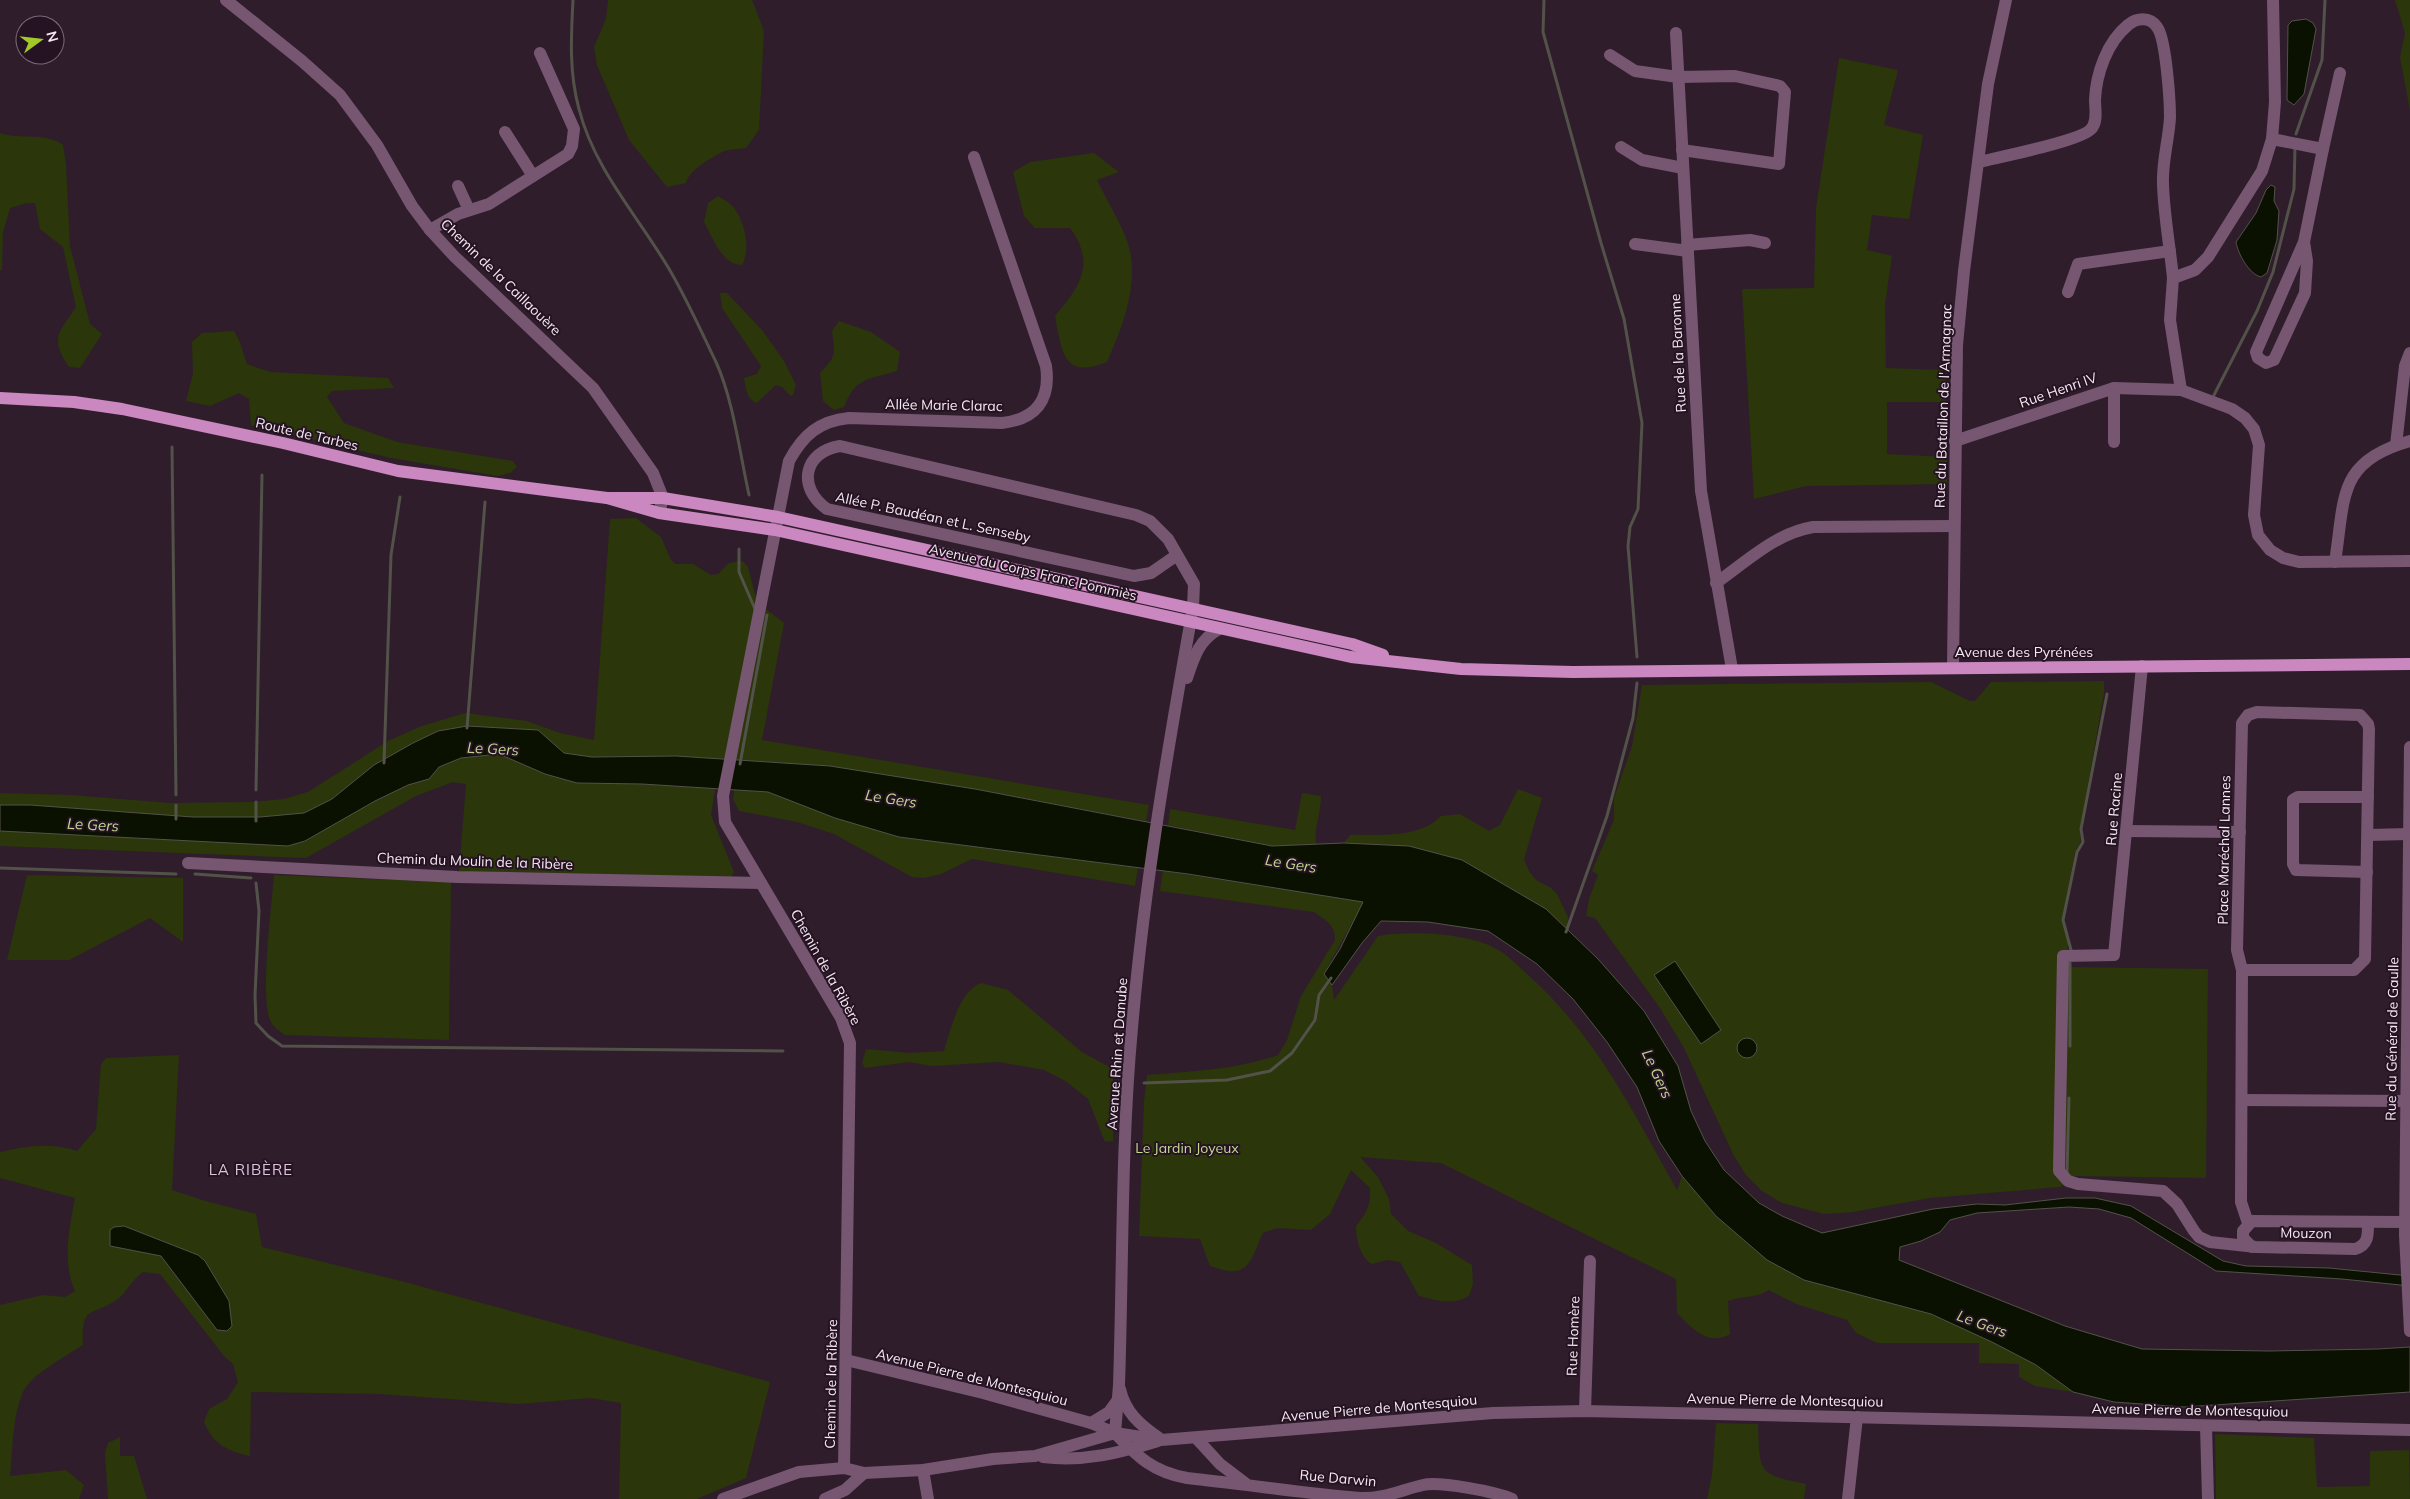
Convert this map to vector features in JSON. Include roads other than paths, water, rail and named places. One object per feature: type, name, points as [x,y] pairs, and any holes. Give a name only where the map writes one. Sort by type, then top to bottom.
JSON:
[{"type":"main road","name":"Route de Tarbes","points":[[0,398],[74,402],[122,409],[283,443],[398,471],[607,498],[663,498]]},
{"type":"main road","name":"Route de Tarbes","points":[[607,498],[660,513]]},
{"type":"main road","name":"Avenue du Corps Franc Pommiès","points":[[663,498],[778,517],[1192,608],[1352,644],[1399,661]]},
{"type":"main road","name":"Avenue du Corps Franc Pommiès","points":[[660,513],[775,530],[1351,657],[1461,669],[1515,672],[1638,670]]},
{"type":"main road","name":"Avenue des Pyrénées","points":[[1638,670],[2410,664]]},
{"type":"street","name":"Chemin de la Caillaouère","points":[[226,0],[302,61],[340,95],[376,145],[412,206],[430,230],[455,258],[593,388],[646,461],[663,498]]},
{"type":"street","name":"Rue du Bataillon de l'Armagnac","points":[[1953,667],[1955,441],[1960,314],[1988,84],[2006,0]]},
{"type":"street","points":[[2173,278],[2195,270],[2220,240],[2256,182],[2272,139],[2275,102],[2273,0]]},
{"type":"street","points":[[1979,162],[2075,138],[2091,130],[2095,123],[2095,98],[2105,56],[2126,27],[2134,20],[2144,19],[2152,22],[2158,28],[2169,94],[2170,116],[2164,158],[2163,184],[2173,278],[2170,320],[2181,390]]},
{"type":"street","name":"Rue de la Baronne","points":[[1676,33],[1701,491],[1732,669]]},
{"type":"street","points":[[430,230],[469,210],[489,204],[568,154],[574,138],[572,120],[540,53]]},
{"type":"street","points":[[1610,55],[1635,71],[1678,77],[1735,76],[1780,86],[1785,92],[1779,164],[1682,150]]},
{"type":"street","points":[[2304,242],[2307,261],[2305,293],[2274,360],[2266,363],[2258,358],[2256,352],[2304,242],[2322,149],[2340,73]]},
{"type":"street","points":[[505,132],[533,176]]},
{"type":"street","points":[[2272,139],[2322,149]]},
{"type":"street","points":[[1621,147],[1642,160],[1683,168]]},
{"type":"street","name":"Allée Marie Clarac","points":[[775,530],[789,461],[803,438],[825,422],[849,418],[1002,423],[1015,421],[1035,410],[1042,401],[1048,381],[1046,366],[974,157]]},
{"type":"street","points":[[458,186],[469,210]]},
{"type":"street","points":[[1635,244],[1688,248],[1750,240],[1765,243]]},
{"type":"street","points":[[2068,292],[2078,264],[2170,251]]},
{"type":"street","points":[[2396,445],[2405,366],[2410,353]]},
{"type":"street","points":[[2114,388],[2114,442]]},
{"type":"street","name":"Rue Henri IV","points":[[1955,441],[2114,388],[2181,390],[2232,409],[2245,418],[2254,429],[2259,445],[2254,515],[2258,535],[2270,550],[2283,558],[2299,562],[2410,561]]},
{"type":"street","points":[[803,438],[818,454],[828,448],[840,446],[1136,515],[1159,528],[1177,555],[1194,584],[1192,608]]},
{"type":"street","points":[[2335,562],[2346,492],[2353,476],[2363,463],[2376,453],[2410,441]]},
{"type":"street","name":"Allée P. Baudéan et L. Senseby","points":[[818,454],[809,468],[808,484],[815,499],[827,509],[1134,576],[1151,573],[1177,555]]},
{"type":"street","points":[[660,513],[663,498]]},
{"type":"street","points":[[1716,583],[1784,535],[1800,529],[1813,526],[1954,526]]},
{"type":"street","name":"Chemin de la Ribère","points":[[775,530],[723,796],[725,822],[841,1018],[850,1043],[844,1468]]},
{"type":"street","name":"Avenue Rhin et Danube","points":[[1121,1434],[1118,1398],[1128,1093],[1132,1030],[1146,891],[1192,608]]},
{"type":"street","name":"Avenue Rhin et Danube","points":[[1175,714],[1196,653],[1204,639],[1219,629]]},
{"type":"street","name":"Rue Racine","points":[[2062,1013],[2063,956],[2114,955],[2142,666]]},
{"type":"street","name":"Place Maréchal Lannes","points":[[2252,713],[2360,715],[2368,724],[2369,730],[2368,797],[2365,959],[2359,968],[2354,970],[2242,970],[2237,950],[2242,724],[2252,713]]},
{"type":"street","name":"Rue du Général de Gaulle","points":[[2410,747],[2408,1153],[2405,1222],[2410,1331]]},
{"type":"street","points":[[2367,872],[2296,870],[2293,864],[2293,800],[2298,797],[2368,797]]},
{"type":"street","points":[[2127,831],[2240,832]]},
{"type":"street","points":[[2368,836],[2409,834]]},
{"type":"street","name":"Chemin du Moulin de la Ribère","points":[[188,863],[457,877],[761,883]]},
{"type":"street","points":[[2242,970],[2241,1202],[2248,1223],[2243,1232],[2244,1238],[2252,1247]]},
{"type":"street","name":"Mouzon","points":[[2062,1013],[2059,1171],[2062,1177],[2078,1184],[2164,1191],[2177,1204],[2200,1237],[2210,1242],[2252,1247],[2355,1249],[2363,1246],[2366,1241],[2368,1222]]},
{"type":"street","points":[[2242,1100],[2407,1101]]},
{"type":"street","name":"Mouzon","points":[[2248,1223],[2256,1221],[2405,1222]]},
{"type":"street","name":"Rue Homère","points":[[1585,1411],[1590,1261]]},
{"type":"street","name":"Avenue Pierre de Montesquiou","points":[[846,1360],[983,1393],[1091,1423],[1121,1434],[1161,1440],[1198,1439],[1494,1413],[1585,1411],[2410,1430]]},
{"type":"street","points":[[1119,1385],[1122,1397],[1134,1418],[1161,1440]]},
{"type":"street","points":[[1091,1423],[1109,1412],[1118,1398]]},
{"type":"street","points":[[1848,1499],[1857,1417]]},
{"type":"street","points":[[2206,1426],[2208,1499]]},
{"type":"street","points":[[1035,1456],[1121,1434]]},
{"type":"street","name":"Rue Darwin","points":[[1121,1434],[1131,1449],[1153,1468],[1170,1475],[1248,1484],[1309,1495],[1361,1498],[1395,1497],[1424,1485],[1436,1484],[1510,1498]]},
{"type":"street","name":"Rue Darwin","points":[[1198,1439],[1220,1464],[1248,1484]]},
{"type":"street","name":"Avenue Pierre de Montesquiou","points":[[1131,1449],[1161,1440]]},
{"type":"street","points":[[723,1499],[799,1472],[844,1468],[864,1473],[923,1470],[993,1459],[1035,1456],[1088,1459],[1131,1449]]},
{"type":"street","points":[[923,1470],[928,1499]]},
{"type":"street","points":[[825,1499],[845,1490],[864,1473]]},
{"type":"water","points":[[2306,19],[2313,23],[2316,29],[2304,94],[2294,105],[2287,100],[2288,25],[2292,21]]},
{"type":"water","points":[[2271,185],[2275,187],[2274,201],[2279,211],[2277,240],[2267,273],[2261,277],[2252,272],[2245,263],[2236,242],[2256,213],[2266,190]]},
{"type":"water","name":"Le Gers","points":[[467,726],[538,730],[564,753],[592,757],[676,756],[830,766],[975,789],[1272,846],[1344,843],[1409,846],[1462,860],[1546,909],[1598,959],[1644,1011],[1678,1066],[1691,1111],[1705,1141],[1724,1170],[1759,1203],[1782,1216],[1822,1233],[1933,1209],[1977,1204],[2005,1205],[2066,1198],[2095,1198],[2131,1206],[2223,1261],[2246,1266],[2329,1268],[2410,1276],[2410,1286],[2342,1279],[2216,1271],[2131,1218],[2099,1209],[2069,1207],[1977,1213],[1950,1220],[1940,1232],[1921,1241],[1900,1247],[1899,1260],[2065,1326],[2142,1349],[2269,1351],[2410,1347],[2410,1392],[2184,1407],[2114,1402],[2073,1392],[2036,1365],[1931,1314],[1804,1280],[1767,1260],[1716,1216],[1682,1176],[1659,1141],[1637,1087],[1607,1042],[1573,999],[1537,964],[1488,931],[1428,922],[1381,921],[1362,943],[1332,985],[1324,974],[1340,949],[1363,902],[1188,874],[899,837],[835,818],[768,792],[642,784],[577,783],[545,774],[499,754],[461,758],[439,767],[429,779],[408,785],[375,801],[305,841],[288,846],[0,831],[0,805],[30,805],[193,817],[260,817],[304,813],[332,799],[374,765],[413,743],[438,731]]},
{"type":"water","points":[[1675,961],[1721,1030],[1701,1044],[1654,975]]},
{"type":"water","points":[[1747,1038],[1754,1041],[1757,1048],[1754,1055],[1747,1058],[1740,1055],[1737,1048],[1740,1041]]},
{"type":"water","points":[[124,1226],[198,1255],[205,1261],[229,1301],[232,1326],[227,1331],[217,1330],[161,1256],[110,1246],[110,1230],[114,1227]]},
{"type":"waterway","points":[[573,0],[572,68],[579,109],[586,132],[607,174],[672,274],[716,362],[732,410],[749,495]]},
{"type":"waterway","points":[[1544,0],[1543,32],[1624,319],[1642,423],[1638,509],[1630,527],[1628,546],[1637,657]]},
{"type":"waterway","points":[[2296,134],[2322,60],[2325,0]]},
{"type":"waterway","points":[[2214,395],[2257,311],[2273,272],[2294,189],[2295,146]]},
{"type":"waterway","points":[[172,447],[176,795]]},
{"type":"waterway","points":[[256,790],[262,475]]},
{"type":"waterway","points":[[384,763],[391,555],[400,497]]},
{"type":"waterway","points":[[467,728],[485,502]]},
{"type":"waterway","points":[[739,549],[739,572],[755,609]]},
{"type":"waterway","points":[[740,764],[767,615]]},
{"type":"waterway","points":[[1566,932],[1607,816],[1633,718],[1637,683]]},
{"type":"waterway","points":[[2071,950],[2063,920],[2077,852],[2083,842],[2081,829],[2107,694]]},
{"type":"waterway","points":[[256,802],[256,821]]},
{"type":"waterway","points":[[176,805],[176,819]]},
{"type":"waterway","points":[[0,868],[176,874]]},
{"type":"waterway","points":[[195,874],[251,878]]},
{"type":"waterway","points":[[256,883],[259,911],[255,995],[256,1023],[268,1036],[282,1046],[783,1051]]},
{"type":"waterway","points":[[2070,963],[2070,1046]]},
{"type":"waterway","points":[[1144,1083],[1227,1080],[1270,1071],[1292,1053],[1315,1020],[1319,995],[1331,978]]},
{"type":"waterway","points":[[2067,1173],[2069,1098]]},
{"type":"district","name":"LA RIBÈRE","points":[[251,1170]]},
{"type":"park label","name":"Le Jardin Joyeux","points":[[1187,1148]]}]
